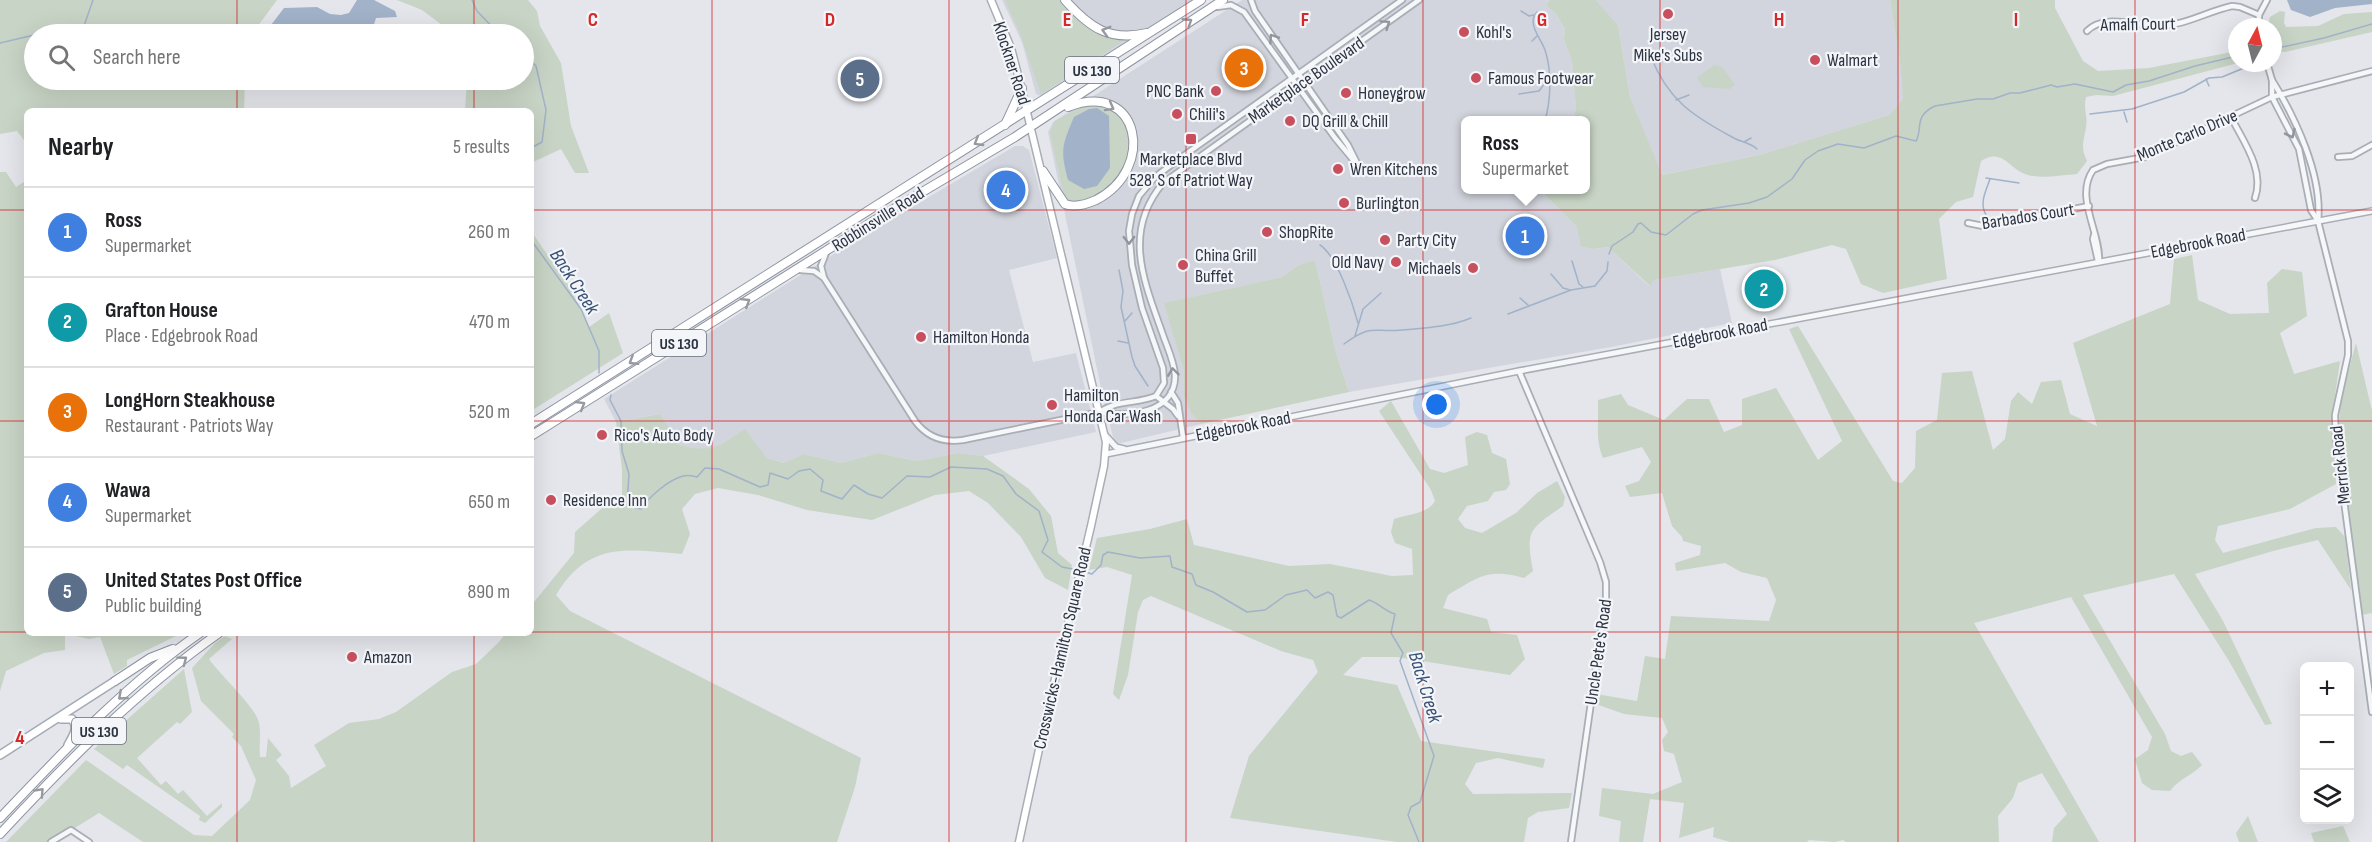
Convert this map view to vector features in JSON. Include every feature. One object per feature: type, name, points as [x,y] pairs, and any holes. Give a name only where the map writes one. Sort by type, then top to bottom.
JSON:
[{"type":"highway","points":[[1065,0],[1094,27],[1108,34],[1128,35],[1157,29]]},
{"type":"highway","name":"Robbinsville Road","points":[[534,422],[1202,0]]},
{"type":"highway","name":"Robbinsville Road","points":[[534,434],[1055,111],[1223,0]]},
{"type":"highway","points":[[1005,126],[1022,87]]},
{"type":"highway","points":[[1043,171],[1065,204],[1080,205],[1093,201],[1110,191],[1126,173],[1134,147],[1135,137],[1126,118],[1105,103],[1087,101],[1055,111]]},
{"type":"highway","points":[[796,270],[821,249],[824,240]]},
{"type":"highway","name":"US 130","points":[[0,818],[115,702],[196,636]]},
{"type":"highway","name":"US 130","points":[[0,834],[66,764],[112,720],[162,676],[215,636]]},
{"type":"highway","points":[[115,681],[150,658],[183,645]]},
{"type":"main road","name":"Klockner Road","points":[[991,0],[1011,48],[1031,126]]},
{"type":"main road","points":[[1031,126],[1100,412]]},
{"type":"main road","name":"Crosswicks-Hamilton Square Road","points":[[1019,842],[1104,466],[1105,435],[1100,412]]},
{"type":"main road","points":[[0,755],[115,681]]},
{"type":"main road","points":[[59,719],[72,719],[75,723],[75,730],[67,748]]},
{"type":"street","points":[[1209,9],[1231,5],[1244,12],[1291,79],[1360,168],[1348,145],[1255,11],[1251,0]]},
{"type":"street","name":"Marketplace Boulevard","points":[[1156,396],[1164,383],[1164,375],[1142,308],[1132,265],[1129,231],[1135,205],[1155,177],[1402,0]]},
{"type":"street","name":"Marketplace Boulevard","points":[[1171,393],[1175,371],[1152,305],[1139,247],[1144,210],[1152,196],[1163,183],[1419,0]]},
{"type":"street","points":[[2259,15],[2267,0]]},
{"type":"street","name":"Amalfi Court","points":[[2087,31],[2092,25],[2103,22],[2175,25],[2232,6],[2259,15]]},
{"type":"street","name":"Monte Carlo Drive","points":[[2098,262],[2087,181],[2093,170],[2107,164],[2145,157],[2272,97],[2372,71]]},
{"type":"street","points":[[2270,72],[2272,97],[2299,149],[2311,210],[2318,221]]},
{"type":"street","points":[[2272,80],[2282,95],[2306,147],[2319,210],[2318,221]]},
{"type":"street","points":[[2231,117],[2253,161],[2259,182],[2255,198]]},
{"type":"street","points":[[2338,157],[2352,156],[2372,145]]},
{"type":"street","name":"Barbados Court","points":[[1968,223],[1983,226],[2089,206]]},
{"type":"street","name":"Edgebrook Road","points":[[1106,454],[1519,370],[2372,211]]},
{"type":"street","name":"Merrick Road","points":[[2318,221],[2348,341],[2348,355],[2335,415],[2336,440],[2372,712]]},
{"type":"street","points":[[828,250],[821,266],[824,278],[915,421],[928,435],[940,440],[963,440],[1100,412],[1114,415],[1142,412],[1151,410],[1164,402],[1171,393],[1178,403],[1183,437]]},
{"type":"street","points":[[796,270],[814,271],[824,278]]},
{"type":"street","name":"Uncle Pete's Road","points":[[1519,370],[1600,562],[1606,582],[1606,598],[1570,842]]},
{"type":"street","points":[[1100,412],[1111,404],[1139,402],[1156,396],[1173,409],[1179,418]]},
{"type":"street","points":[[1105,435],[1116,447],[1131,448]]},
{"type":"street","points":[[1104,466],[1112,456],[1121,451]]},
{"type":"street","points":[[51,842],[71,830],[89,842]]},
{"type":"shaded area","points":[[1002,0],[1192,0],[1041,96],[1036,94],[1022,42]]},
{"type":"shaded area","points":[[1242,0],[1550,0],[1546,5],[1556,14],[1565,29],[1564,40],[1572,61],[1576,109],[1574,116],[1461,116],[1461,194],[1545,194],[1577,227],[1593,249],[1608,247],[1649,286],[1654,280],[1720,269],[1732,323],[1611,347],[1349,392],[1336,353],[1315,260],[1299,265],[1282,277],[1165,303],[1184,371],[1184,398],[1191,413],[1201,424],[1117,444],[1113,437],[1102,393],[1048,132],[1053,122]]},
{"type":"shaded area","points":[[1596,0],[1890,0],[1900,62],[1903,99],[1889,115],[1759,155],[1661,175],[1630,97],[1618,25]]},
{"type":"shaded area","points":[[1015,146],[1023,146],[1029,150],[1057,258],[1009,270],[1033,362],[1076,353],[1096,432],[983,456],[958,453],[917,461],[878,453],[841,463],[804,454],[785,463],[767,458],[745,430],[713,449],[702,450],[679,445],[659,414],[616,422],[604,399],[848,245]]},
{"type":"green space","points":[[0,0],[277,0],[259,24],[24,24],[24,90],[245,90],[244,108],[24,108],[24,140],[17,131],[0,134]]},
{"type":"green space","points":[[397,0],[528,0],[537,11],[540,26],[561,63],[571,126],[589,173],[575,173],[561,149],[534,162],[534,108],[465,108],[466,90],[534,90],[534,24],[441,24],[422,10]]},
{"type":"green space","points":[[1005,0],[1061,0],[1076,16],[1090,26],[1128,38],[1041,94],[1019,31]]},
{"type":"green space","points":[[1550,0],[1596,0],[1618,25],[1630,97],[1662,175],[1759,155],[1889,115],[1903,99],[1900,62],[1890,0],[2055,0],[2055,8],[2083,61],[2098,71],[2149,68],[2228,53],[2228,66],[2113,96],[2086,97],[2083,148],[2087,161],[2077,174],[2034,176],[2021,172],[2001,158],[1989,157],[1981,161],[1973,197],[1956,202],[1939,219],[1947,279],[1883,293],[1861,284],[1846,249],[1832,245],[1775,260],[1654,280],[1650,286],[1608,247],[1593,249],[1581,246],[1577,227],[1545,195],[1590,194],[1590,116],[1574,116],[1576,109],[1572,61],[1564,40],[1565,29],[1556,14],[1546,5]]},
{"type":"green space","points":[[2280,11],[2285,12],[2286,27],[2318,26],[2344,14],[2372,12],[2372,32],[2282,52],[2282,18],[2270,17]]},
{"type":"green space","points":[[1714,65],[1722,67],[1735,85],[1729,89],[1703,87],[1697,78]]},
{"type":"green space","points":[[1086,104],[1110,109],[1124,121],[1130,137],[1129,155],[1121,173],[1108,188],[1091,199],[1070,202],[1064,196],[1050,132],[1055,121]]},
{"type":"green space","points":[[0,172],[6,172],[16,187],[24,182],[24,636],[65,636],[65,650],[44,653],[6,671],[0,691]]},
{"type":"green space","points":[[534,235],[571,289],[589,327],[609,313],[623,353],[534,409]]},
{"type":"green space","points":[[2192,255],[2198,300],[2230,314],[2269,313],[2267,283],[2282,269],[2302,272],[2307,316],[2280,333],[2294,374],[2340,361],[2331,423],[2336,484],[2290,509],[2218,526],[2215,540],[2223,553],[2316,528],[2336,527],[2345,537],[2351,590],[2318,540],[2195,574],[2223,621],[2272,724],[2265,725],[2229,661],[2174,574],[2083,595],[2165,734],[2171,751],[2181,756],[2192,752],[2202,765],[2170,791],[2152,790],[2142,783],[2135,759],[2148,750],[2152,737],[2071,597],[1974,623],[2099,842],[2052,842],[2054,828],[2067,814],[2042,773],[2018,783],[2013,798],[1998,816],[1999,842],[1809,840],[1807,842],[1730,842],[1713,837],[1714,827],[1679,838],[1684,803],[1650,799],[1643,842],[1619,842],[1621,821],[1599,816],[1602,788],[1653,794],[1682,782],[1674,754],[1664,751],[1662,740],[1668,732],[1662,718],[1624,714],[1596,704],[1596,694],[1637,701],[1645,656],[1665,659],[1671,616],[1769,621],[1776,600],[1767,578],[1741,572],[1725,563],[1676,571],[1675,563],[1700,555],[1701,546],[1683,541],[1672,526],[1662,493],[1630,497],[1625,486],[1639,481],[1651,462],[1642,447],[1603,458],[1598,437],[1598,400],[1621,394],[1628,405],[1664,420],[1687,399],[1709,399],[1724,432],[1742,425],[1742,399],[1776,388],[1818,460],[1842,441],[1789,329],[1798,326],[1893,481],[1902,483],[1915,468],[1916,431],[1937,420],[1942,373],[1972,371],[1993,450],[2005,439],[2011,401],[2018,392],[2032,404],[2041,382],[2061,380],[2070,414],[2097,426],[2073,343],[2170,304],[2174,259]]},
{"type":"green space","points":[[1315,260],[1336,353],[1349,392],[1201,424],[1191,413],[1184,398],[1184,371],[1164,303],[1282,277],[1299,265]]},
{"type":"green space","points":[[2356,343],[2372,411],[2372,613],[2362,615],[2339,435],[2340,402]]},
{"type":"green space","points":[[1391,401],[1430,469],[1444,473],[1468,465],[1465,437],[1477,432],[1487,435],[1492,453],[1506,459],[1510,484],[1506,490],[1494,492],[1488,501],[1467,506],[1458,519],[1465,528],[1482,533],[1516,513],[1537,493],[1557,481],[1565,497],[1563,506],[1543,520],[1533,531],[1530,546],[1533,571],[1524,578],[1492,574],[1476,579],[1448,595],[1443,608],[1487,619],[1491,632],[1517,635],[1525,659],[1510,675],[1397,657],[1362,657],[1343,675],[1397,685],[1421,741],[1545,759],[1543,768],[1498,758],[1476,763],[1465,784],[1473,794],[1572,793],[1569,808],[1538,812],[1528,818],[1524,842],[1397,842],[1230,818],[1249,756],[1318,672],[1313,660],[1281,651],[1151,596],[1143,600],[1138,612],[1128,675],[1119,700],[1113,694],[1132,575],[1107,567],[1089,570],[1097,538],[1150,529],[1187,519],[1194,545],[1289,566],[1330,564],[1392,576],[1413,575],[1412,549],[1395,543],[1391,532],[1394,519],[1428,509],[1435,501],[1431,490],[1379,411]]},
{"type":"green space","points":[[660,414],[679,445],[700,449],[720,445],[745,429],[767,458],[784,463],[804,454],[841,463],[878,453],[917,461],[958,453],[983,456],[1029,489],[1051,516],[1058,553],[1072,565],[1068,590],[1045,578],[1021,537],[988,503],[969,491],[935,495],[872,520],[807,510],[758,495],[718,488],[695,494],[682,509],[690,534],[682,554],[644,551],[610,552],[581,565],[568,578],[556,595],[570,611],[861,758],[855,787],[837,842],[143,842],[99,813],[52,842],[6,842],[86,760],[194,835],[212,836],[250,800],[256,780],[241,746],[232,737],[234,734],[201,701],[192,668],[216,642],[225,636],[232,639],[209,659],[256,716],[260,727],[260,757],[266,757],[268,738],[282,755],[276,760],[289,776],[291,788],[326,766],[314,745],[349,723],[379,719],[396,712],[452,672],[476,664],[504,636],[534,636],[534,602],[574,553],[575,532],[608,503],[622,504],[622,469],[616,422]]},
{"type":"green space","points":[[75,636],[176,636],[127,660],[127,666],[114,674],[100,637],[89,639]]},
{"type":"green space","points":[[184,669],[192,712],[180,724],[177,722],[137,758],[161,785],[166,781],[178,794],[183,790],[207,816],[222,803],[222,807],[205,823],[199,820],[200,816],[127,765],[123,769],[94,749]]},
{"type":"green space","points":[[2248,816],[2258,842],[2239,842],[2236,833]]},
{"type":"green space","points":[[2343,826],[2350,842],[2314,842],[2311,833]]},
{"type":"water","points":[[357,0],[374,0],[395,11],[397,17],[376,18],[374,24],[272,24],[284,8],[317,7],[330,14],[349,13]]},
{"type":"water","points":[[2287,0],[2372,0],[2372,4],[2335,8],[2310,17],[2291,10]]},
{"type":"water","points":[[1097,108],[1109,116],[1110,168],[1097,186],[1084,189],[1068,180],[1063,154],[1067,134],[1074,117],[1089,109]]},
{"type":"waterway","name":"Back Creek","points":[[85,24],[93,0]]},
{"type":"waterway","name":"Back Creek","points":[[472,0],[477,11],[489,24]]},
{"type":"waterway","points":[[1521,11],[1529,16],[1534,15]]},
{"type":"waterway","points":[[1537,12],[1533,21],[1535,31],[1545,50],[1550,76],[1546,116]]},
{"type":"waterway","points":[[2282,47],[2372,24]]},
{"type":"waterway","points":[[1532,41],[1537,36]]},
{"type":"waterway","name":"Back Creek","points":[[0,43],[24,37]]},
{"type":"waterway","points":[[1642,54],[1651,57],[1665,85],[1683,105],[1718,129],[1757,149]]},
{"type":"waterway","points":[[1653,62],[1660,58]]},
{"type":"waterway","points":[[1609,254],[1612,246],[1633,232],[1638,224],[1641,223],[1651,232],[1666,235],[1693,214],[1702,210],[1749,203],[1767,197],[1792,179],[1805,160],[1818,151],[1838,144],[1864,148],[1896,136],[1916,141],[1921,119],[1928,110],[1935,106],[1977,99],[1993,99],[2010,93],[2020,93],[2051,85],[2057,87],[2075,84],[2113,92],[2126,85],[2149,81],[2228,58]]},
{"type":"waterway","name":"Back Creek","points":[[534,64],[546,110],[542,142],[534,146]]},
{"type":"waterway","points":[[2090,114],[2132,109],[2184,92],[2209,78],[2222,77],[2234,72]]},
{"type":"waterway","points":[[1519,94],[1539,91],[1548,79]]},
{"type":"waterway","points":[[2206,79],[2209,86]]},
{"type":"waterway","points":[[1676,100],[1689,95]]},
{"type":"waterway","points":[[2124,112],[2127,122]]},
{"type":"waterway","points":[[1744,142],[1751,138]]},
{"type":"waterway","points":[[1986,178],[2019,183]]},
{"type":"waterway","points":[[1986,215],[1983,202],[1990,179]]},
{"type":"waterway","name":"Back Creek","points":[[534,244],[581,309],[599,351],[599,373]]},
{"type":"waterway","points":[[1320,245],[1338,270],[1358,323]]},
{"type":"waterway","points":[[1335,266],[1340,260]]},
{"type":"waterway","points":[[1572,261],[1579,284],[1583,287]]},
{"type":"waterway","points":[[1508,314],[1571,290],[1595,286],[1607,271],[1608,262]]},
{"type":"waterway","points":[[1119,270],[1123,291],[1121,307],[1132,357],[1148,386]]},
{"type":"waterway","points":[[1551,274],[1563,288],[1570,290]]},
{"type":"waterway","points":[[1355,336],[1363,309],[1381,293]]},
{"type":"waterway","points":[[1520,298],[1528,305]]},
{"type":"waterway","points":[[1125,321],[1132,313]]},
{"type":"waterway","points":[[1344,344],[1367,331],[1437,327],[1471,318]]},
{"type":"waterway","points":[[1118,341],[1128,343]]},
{"type":"waterway","name":"Back Creek","points":[[611,395],[610,400],[621,421],[622,451],[629,474],[627,505],[641,509],[654,494],[671,481],[685,476],[697,477],[705,468],[719,469],[760,487],[768,485],[770,473],[788,479],[799,471],[810,469],[823,480],[821,491],[842,499],[854,485],[868,494],[882,498],[907,476],[930,477],[951,467],[987,469],[1003,476],[1016,494],[1039,511],[1048,540],[1042,552],[1062,567],[1078,570]]},
{"type":"waterway","name":"Back Creek","points":[[1082,571],[1092,574],[1101,565],[1103,555],[1108,552],[1140,558],[1170,556],[1172,567],[1192,574],[1196,585],[1247,612],[1265,610],[1286,595],[1307,590],[1315,598],[1328,592],[1333,595],[1337,616],[1341,618],[1369,600],[1395,614],[1391,633],[1403,653],[1400,661],[1434,756],[1420,802],[1411,807],[1408,815],[1419,842]]},
{"type":"place","name":"Jersey Mike's Subs","points":[[1668,14]]},
{"type":"place","name":"Kohl's","points":[[1464,32]]},
{"type":"place","name":"Walmart","points":[[1815,60]]},
{"type":"place","name":"LongHorn Steakhouse","points":[[1244,68]]},
{"type":"place","name":"Famous Footwear","points":[[1476,78]]},
{"type":"place","name":"United States Post Office","points":[[860,79]]},
{"type":"place","name":"PNC Bank","points":[[1216,91]]},
{"type":"place","name":"Honeygrow","points":[[1346,93]]},
{"type":"place","name":"Chili's","points":[[1177,114]]},
{"type":"place","name":"DQ Grill & Chill","points":[[1290,121]]},
{"type":"place","name":"Marketplace Blvd 528' S of Patriot Way","points":[[1191,139]]},
{"type":"place","name":"Wren Kitchens","points":[[1338,169]]},
{"type":"place","name":"Wawa","points":[[1006,190]]},
{"type":"place","name":"Burlington","points":[[1344,203]]},
{"type":"place","name":"ShopRite","points":[[1267,232]]},
{"type":"place","name":"Ross","points":[[1525,236]]},
{"type":"place","name":"Party City","points":[[1385,240]]},
{"type":"place","name":"Old Navy","points":[[1396,262]]},
{"type":"place","name":"China Grill Buffet","points":[[1183,265]]},
{"type":"place","name":"Michaels","points":[[1473,268]]},
{"type":"place","name":"Grafton House","points":[[1764,289]]},
{"type":"place","name":"Hamilton Honda","points":[[921,337]]},
{"type":"place","name":"Hamilton Honda Car Wash","points":[[1052,405]]},
{"type":"place","name":"Rico's Auto Body","points":[[602,435]]},
{"type":"place","name":"Residence Inn","points":[[551,500]]},
{"type":"place","name":"Amazon","points":[[352,657]]}]
